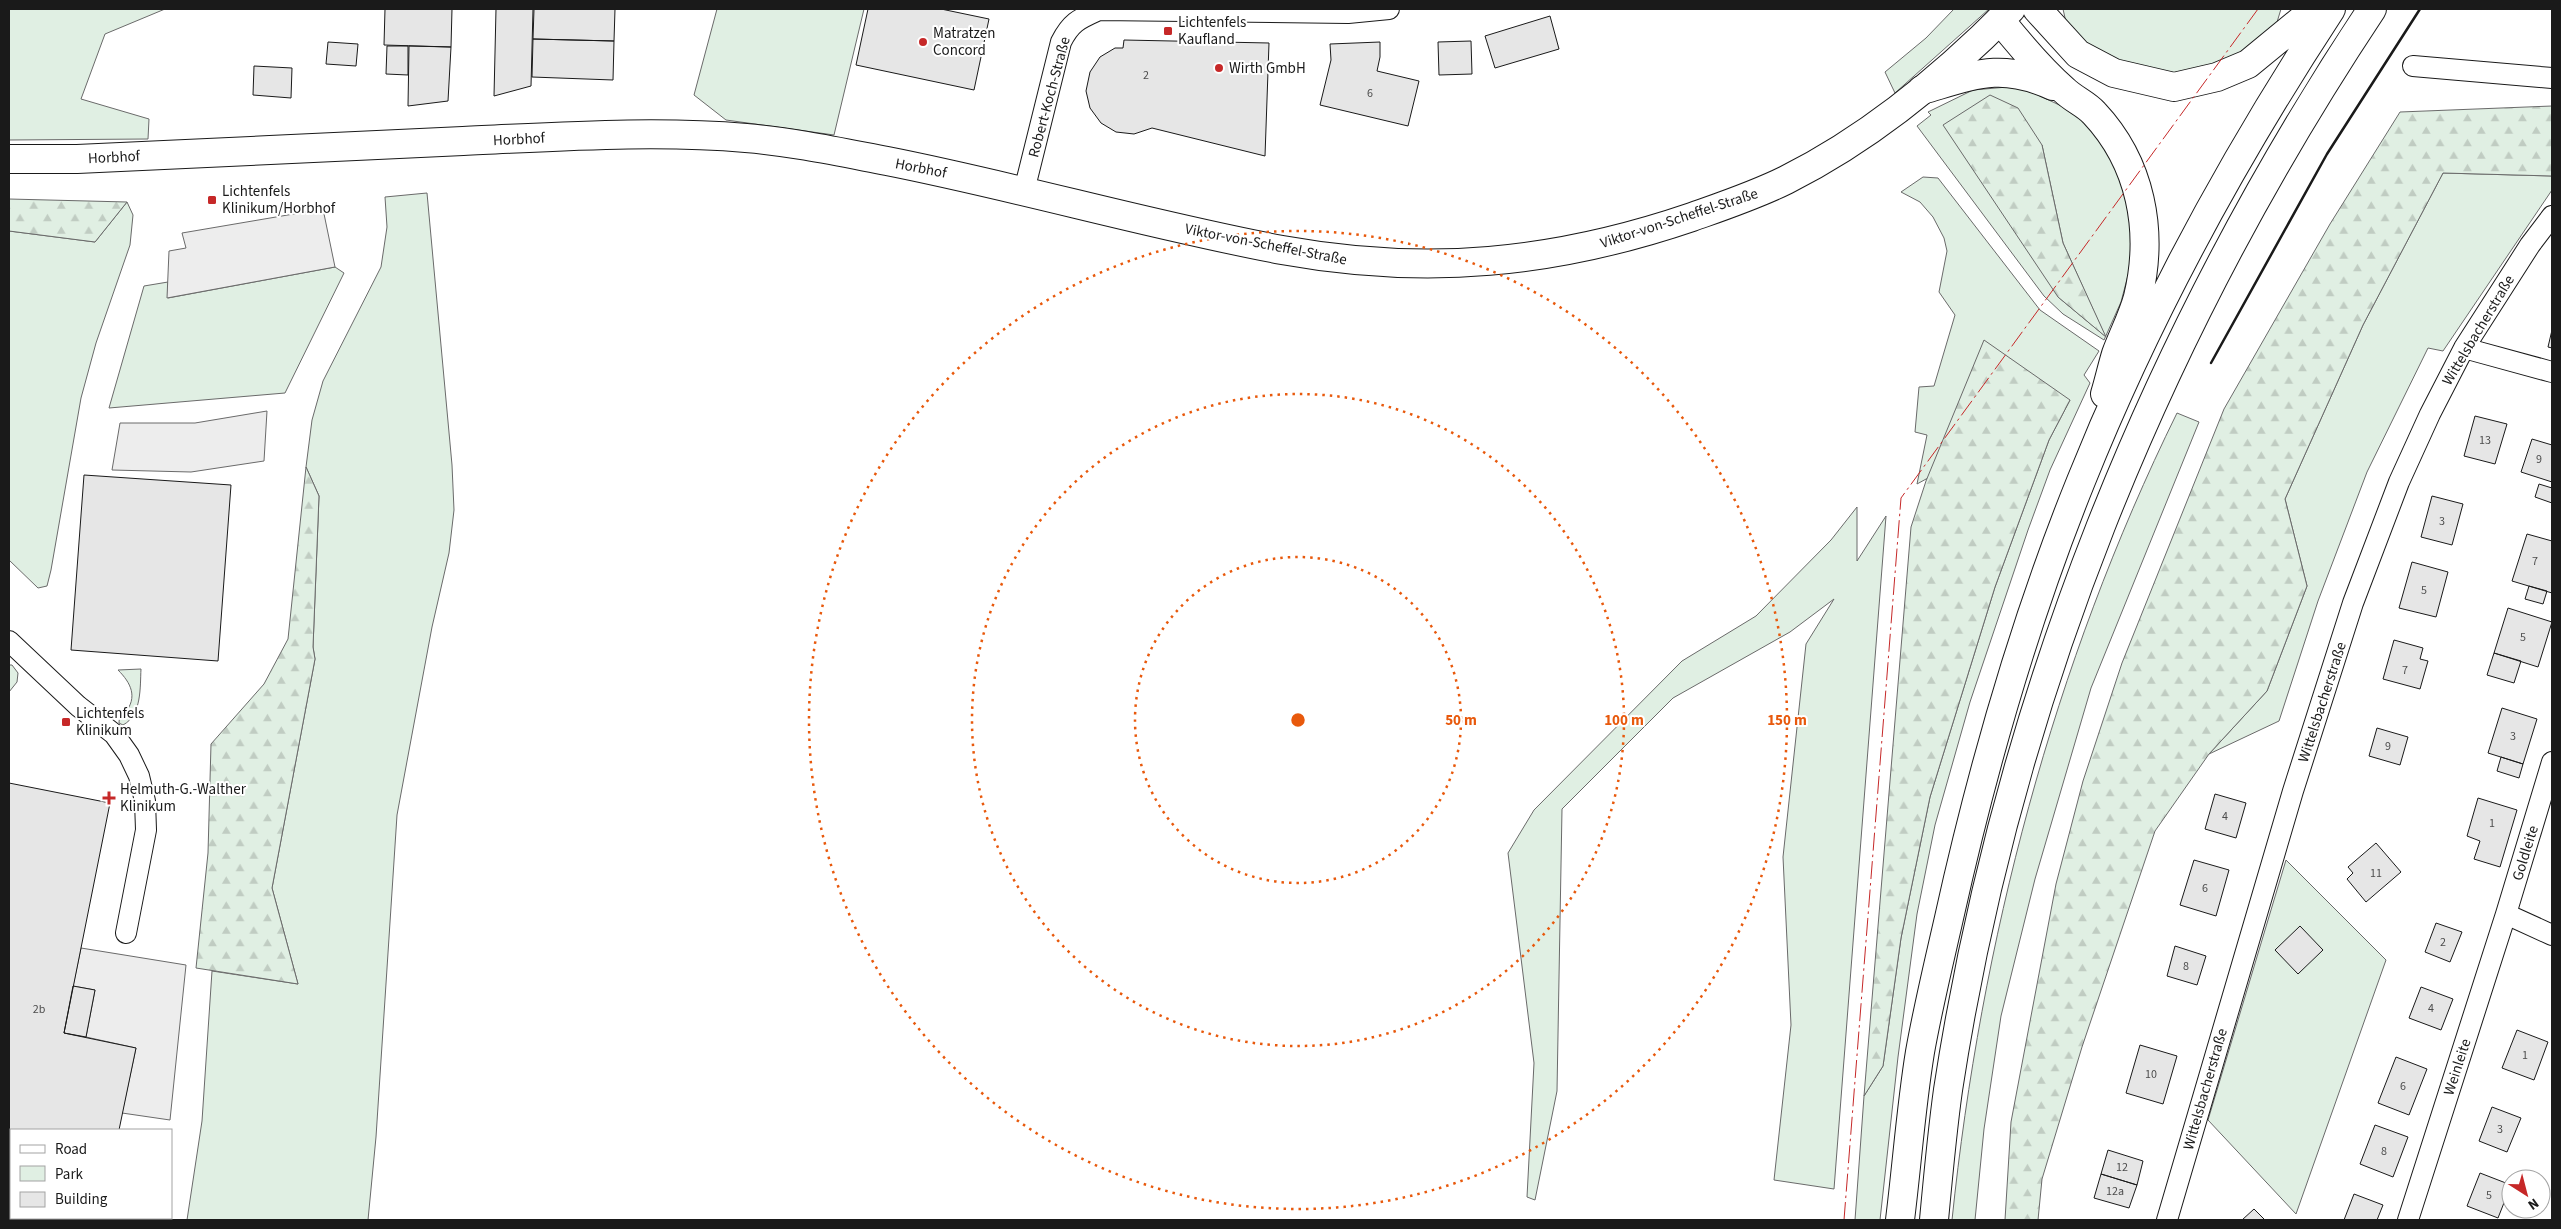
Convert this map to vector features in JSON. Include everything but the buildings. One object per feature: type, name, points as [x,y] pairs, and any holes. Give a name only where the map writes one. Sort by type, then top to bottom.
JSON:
[{"type":"main road","points":[[2037,9],[2078,54],[2114,73],[2174,87],[2217,77],[2248,64],[2302,22],[2315,9]]},
{"type":"main road","points":[[1900,1220],[1920,1055],[1970,825],[2010,682],[2082,480],[2154,317],[2234,165],[2331,9]]},
{"type":"main road","points":[[1934,1220],[1948,1092],[1968,979],[2000,834],[2042,690],[2085,561],[2191,319],[2270,172],[2372,9]]},
{"type":"main road","name":"Viktor-von-Scheffel-Straße","points":[[1024,191],[1284,250],[1363,262],[1437,265],[1465,264],[1592,247],[1662,227],[1734,202],[1784,181],[1841,148],[1922,90],[2006,14]]},
{"type":"main road","points":[[2006,14],[2027,54],[2065,91],[2093,112],[2115,137],[2128,161],[2142,204],[2146,242],[2138,298],[2116,356],[2082,480]]},
{"type":"main road","points":[[1922,90],[1968,76],[2003,71],[2029,75],[2065,91]]},
{"type":"main road","name":"Horbhof","points":[[9,159],[78,159],[536,138],[666,135],[743,138],[791,143],[942,172],[1024,191]]},
{"type":"street","name":"Robert-Koch-Straße","points":[[1024,191],[1061,42],[1068,26],[1084,17],[1099,10],[1348,13],[1389,9]]},
{"type":"street","points":[[2413,66],[2552,78]]},
{"type":"street","name":"Wittelsbacherstraße","points":[[2167,1220],[2290,800],[2353,604],[2399,482],[2430,414],[2464,348],[2530,245],[2552,216]]},
{"type":"street","points":[[2464,348],[2552,372]]},
{"type":"street","points":[[9,642],[71,700],[114,734],[129,755],[139,776],[145,801],[146,830],[126,933]]},
{"type":"street","name":"Goldleite","points":[[2506,914],[2552,762]]},
{"type":"street","points":[[2506,914],[2552,935]]},
{"type":"street","name":"Weinleite","points":[[2408,1220],[2506,914]]},
{"type":"green space","points":[[9,9],[165,9],[105,34],[81,99],[149,119],[148,139],[9,140]]},
{"type":"green space","points":[[717,9],[864,9],[834,135],[726,120],[694,95]]},
{"type":"green space","points":[[1954,9],[1989,9],[1895,93],[1885,72],[1926,38]]},
{"type":"green space","points":[[2063,9],[2281,9],[2274,32],[2239,59],[2194,75],[2149,74],[2104,59],[2068,31]]},
{"type":"green space","points":[[2019,86],[2072,111],[2098,134],[2127,192],[2133,256],[2121,302],[2104,340],[2063,314],[2044,296],[1917,126],[1931,115],[1928,112],[1973,90]],"holes":[[[2042,145],[2063,243],[2105,336],[2058,297]]]},
{"type":"green space","points":[[1990,95],[2018,108],[2042,145],[2063,243],[2106,337],[2058,297],[1943,125]]},
{"type":"green space","points":[[2552,106],[2552,176],[2443,173],[2363,325],[2285,499],[2307,586],[2267,691],[2209,754],[2155,831],[2082,1047],[2042,1179],[2038,1220],[2005,1220],[2011,1122],[2056,884],[2083,781],[2122,663],[2224,409],[2330,224],[2400,112]]},
{"type":"green space","points":[[2443,173],[2552,176],[2552,190],[2443,351],[2428,348],[2367,472],[2318,601],[2279,721],[2209,754],[2267,691],[2307,586],[2285,499],[2363,325]]},
{"type":"green space","points":[[1923,177],[1938,178],[2040,310],[2099,351],[2084,375],[2090,383],[2050,470],[2028,530],[1970,702],[1935,825],[1917,914],[1898,1057],[1880,1220],[1855,1220],[1864,1096],[1883,1066],[1901,938],[1930,797],[1995,587],[2049,440],[2070,400],[1917,484],[1927,435],[1915,432],[1919,387],[1934,386],[1955,315],[1939,292],[1947,251],[1944,238],[1933,217],[1920,202],[1901,192]]},
{"type":"green space","points":[[427,193],[452,465],[454,510],[449,553],[432,627],[397,815],[376,1137],[368,1220],[187,1220],[202,1121],[212,971],[298,984],[272,888],[315,659],[313,647],[319,496],[306,467],[312,420],[323,381],[381,267],[387,227],[385,197]]},
{"type":"green space","points":[[9,199],[127,202],[95,242],[9,231]]},
{"type":"green space","points":[[127,202],[133,215],[130,245],[96,343],[81,398],[47,586],[38,588],[9,560],[9,231],[95,242]]},
{"type":"green space","points":[[335,267],[344,273],[285,393],[109,408],[144,286],[168,282],[168,298]]},
{"type":"green space","points":[[1984,340],[2070,400],[2049,440],[1995,587],[1930,797],[1901,938],[1883,1066],[1864,1096],[1911,527],[1926,481]]},
{"type":"green space","points":[[2177,413],[2199,422],[2091,688],[2035,879],[2001,1016],[1984,1129],[1975,1220],[1952,1220],[1965,1116],[1982,1012],[2003,908],[2029,806],[2059,706],[2094,606],[2133,509]]},
{"type":"green space","points":[[306,467],[319,496],[313,647],[315,659],[272,888],[298,984],[196,968],[208,853],[211,744],[264,684],[288,639]]},
{"type":"green space","points":[[1857,507],[1857,561],[1886,516],[1834,1189],[1774,1180],[1791,1025],[1783,857],[1806,644],[1834,599],[1790,632],[1673,698],[1562,809],[1557,1091],[1535,1200],[1527,1197],[1534,1063],[1508,853],[1534,810],[1682,661],[1756,616],[1831,540]]},
{"type":"green space","points":[[9,665],[12,665],[18,673],[17,682],[9,692]]},
{"type":"green space","points":[[141,669],[137,708],[134,715],[123,725],[119,723],[119,720],[129,707],[132,696],[129,685],[118,670]]},
{"type":"green space","points":[[2286,860],[2386,960],[2296,1214],[2208,1120]]},
{"type":"shaded area","points":[[323,209],[335,267],[167,298],[169,251],[186,248],[182,233]]},
{"type":"shaded area","points":[[267,411],[264,461],[191,472],[112,470],[120,423],[195,423]]},
{"type":"shaded area","points":[[81,948],[186,965],[170,1120],[122,1113],[136,1048],[86,1037],[95,990],[73,986]]},
{"type":"wall","points":[[2211,363],[2327,154],[2420,9]]},
{"type":"power","points":[[1844,1220],[1901,498],[2258,9]]},
{"type":"place","name":"Lichtenfels Kaufland","points":[[1168,31]]},
{"type":"place","name":"Matratzen Concord","points":[[923,42]]},
{"type":"place","name":"Wirth GmbH","points":[[1219,68]]},
{"type":"place","name":"Lichtenfels Klinikum/Horbhof","points":[[212,200]]},
{"type":"place","name":"Lichtenfels Klinikum","points":[[66,722]]},
{"type":"place","name":"Helmuth-G.-Walther Klinikum","points":[[109,798]]}]
